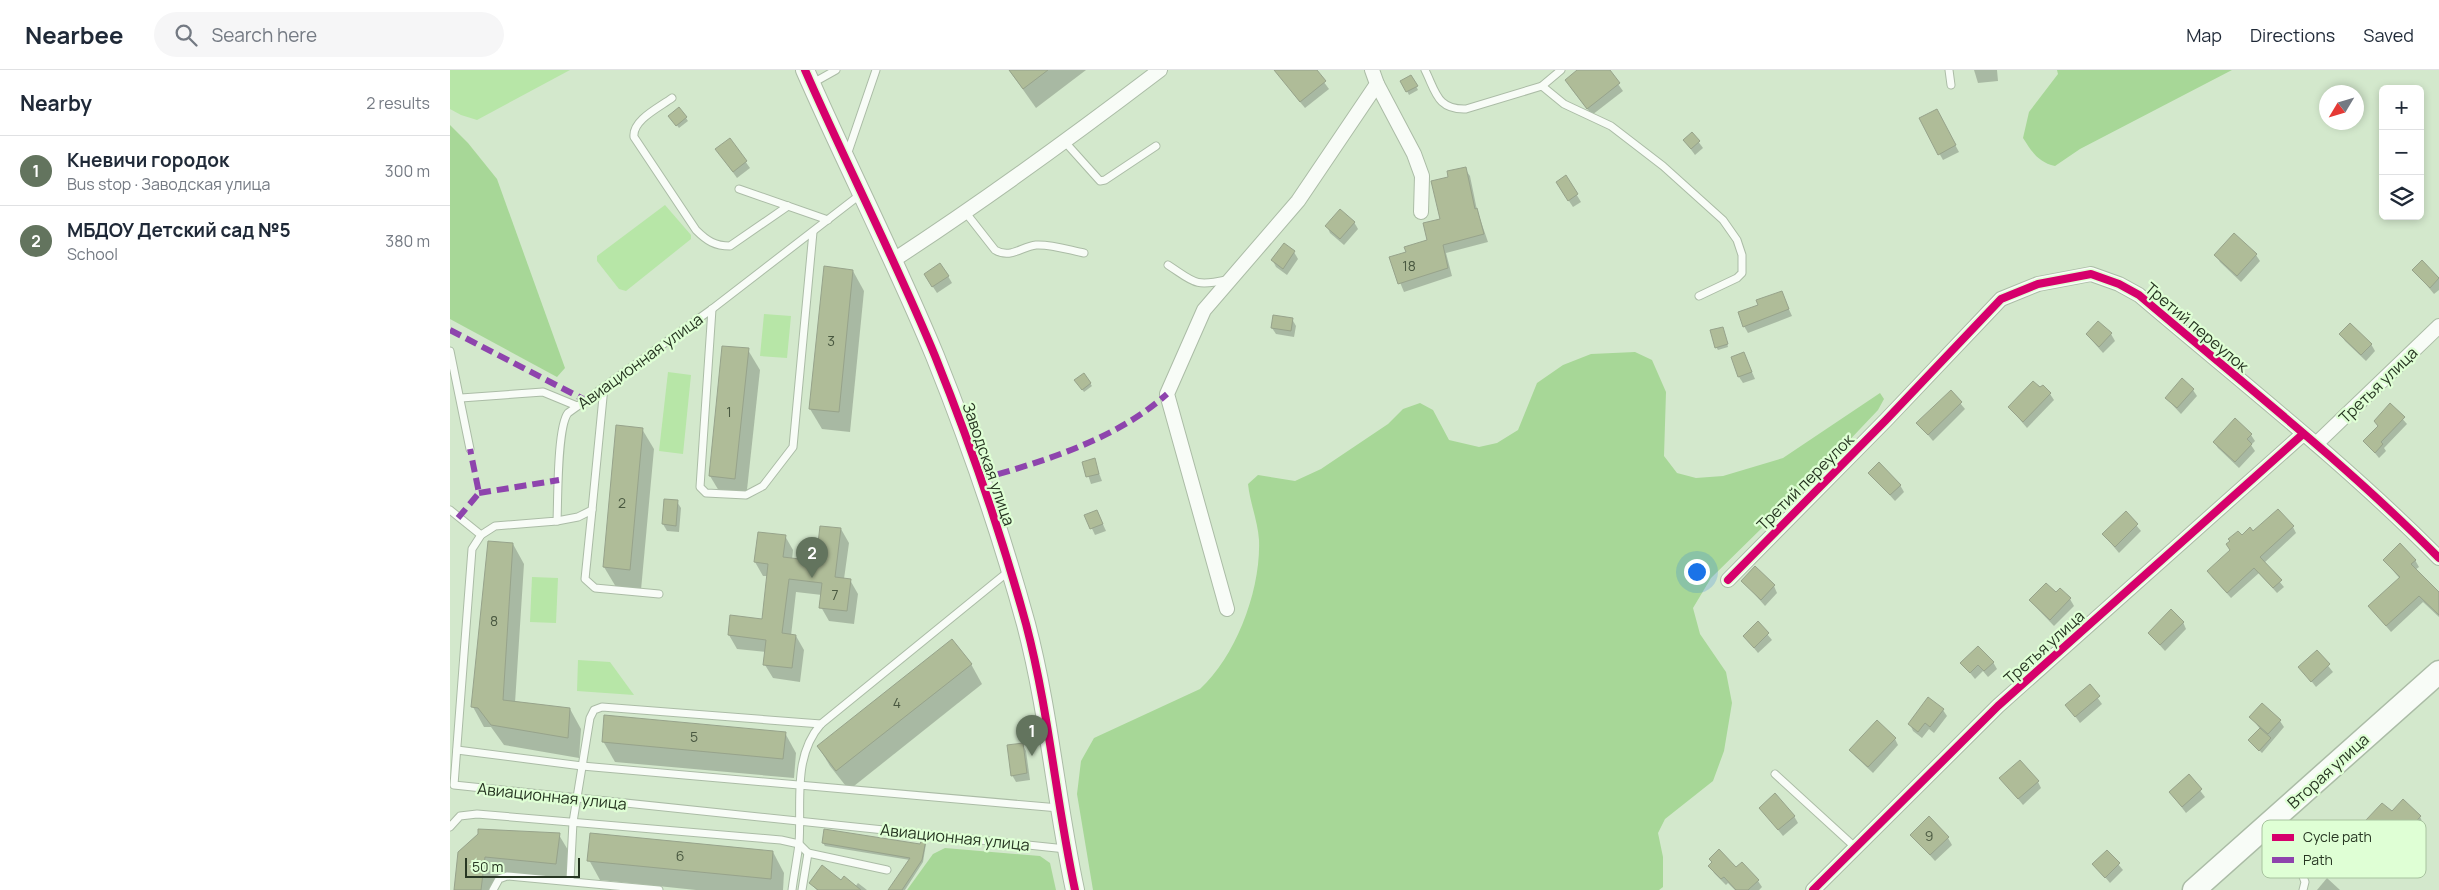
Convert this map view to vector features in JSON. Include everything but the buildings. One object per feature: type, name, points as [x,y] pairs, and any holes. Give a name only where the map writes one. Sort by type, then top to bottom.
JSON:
[{"type":"main road","name":"Вторая улица","points":[[2274,820],[2439,672]]},
{"type":"main road","name":"Вторая улица","points":[[2194,890],[2262,831]]},
{"type":"street","points":[[892,261],[966,213],[1065,142],[1160,70]]},
{"type":"street","points":[[1372,70],[1377,84],[1414,154],[1422,176],[1421,212]]},
{"type":"street","name":"Заводская улица","points":[[808,77],[934,354],[969,445],[1010,571],[1039,678],[1059,808],[1075,890]]},
{"type":"street","points":[[1227,609],[1168,394],[1204,310],[1298,201],[1377,84]]},
{"type":"street","name":"Третий переулок","points":[[1728,580],[1886,420],[2001,299],[2038,284],[2091,274],[2118,284],[2139,295],[2316,444],[2400,518],[2439,558]]},
{"type":"street","name":"Третья улица","points":[[2316,444],[2439,326]]},
{"type":"street","name":"Третья улица","points":[[1813,890],[1998,706],[2304,434]]},
{"type":"lane","points":[[808,77],[836,70]]},
{"type":"lane","points":[[845,160],[876,70]]},
{"type":"lane","points":[[1425,70],[1437,96],[1444,106],[1454,110],[1466,109],[1542,86],[1561,70]]},
{"type":"lane","points":[[1949,70],[1951,85]]},
{"type":"lane","points":[[1542,86],[1564,104],[1611,126],[1662,166],[1723,220],[1737,240],[1742,255],[1742,273],[1738,278],[1699,296]]},
{"type":"lane","points":[[672,98],[637,124],[633,131],[634,137],[696,230],[708,241],[719,246],[730,246],[788,206]]},
{"type":"lane","points":[[1065,142],[1096,179],[1100,181],[1105,180],[1156,146]]},
{"type":"lane","points":[[739,188],[828,220]]},
{"type":"lane","name":"Авиационная улица","points":[[557,521],[564,422],[568,413],[712,309],[861,194]]},
{"type":"lane","points":[[966,213],[994,250],[1000,253],[1013,253],[1038,245],[1084,253]]},
{"type":"lane","points":[[712,309],[700,487],[706,493],[746,495],[763,486],[793,447],[813,232]]},
{"type":"lane","points":[[1168,265],[1193,283],[1207,284],[1229,280]]},
{"type":"lane","points":[[450,351],[470,449]]},
{"type":"lane","points":[[604,386],[585,579],[589,585],[595,588],[659,594]]},
{"type":"lane","points":[[461,398],[543,392],[577,406]]},
{"type":"lane","points":[[450,510],[481,535],[495,526],[557,521],[578,517],[592,510]]},
{"type":"lane","name":"Авиационная улица","points":[[481,535],[472,549],[458,750],[452,785],[1066,849]]},
{"type":"lane","points":[[792,890],[799,844],[799,786],[806,747],[813,734],[821,724],[1010,571]]},
{"type":"lane","points":[[570,880],[573,822],[590,718],[594,710],[602,707],[821,724]]},
{"type":"lane","points":[[458,750],[582,766],[1059,808]]},
{"type":"lane","points":[[1775,774],[1856,848]]},
{"type":"lane","points":[[450,827],[460,816],[477,814],[781,840],[799,844],[808,853],[887,870]]},
{"type":"lane","points":[[802,890],[808,853]]},
{"type":"lane","points":[[493,890],[500,880],[507,876],[570,880],[660,890]]},
{"type":"lane","points":[[2303,890],[2305,882],[2304,878]]},
{"type":"green space","points":[[450,70],[570,70],[477,120],[450,109]]},
{"type":"green space","points":[[2057,70],[2232,70],[2080,149],[2055,166],[2040,159],[2023,138],[2029,112],[2058,74]]},
{"type":"green space","points":[[450,125],[468,143],[497,179],[565,368],[557,377],[450,319]]},
{"type":"green space","points":[[665,205],[691,235],[691,239],[626,291],[619,289],[597,261],[597,256]]},
{"type":"green space","points":[[764,314],[791,316],[787,358],[760,356]]},
{"type":"green space","points":[[1635,352],[1652,360],[1666,392],[1664,456],[1677,473],[1696,478],[1723,476],[1783,458],[1880,393],[1884,399],[1878,410],[1824,467],[1711,578],[1693,608],[1700,634],[1726,672],[1732,703],[1724,751],[1713,781],[1665,819],[1658,833],[1663,857],[1663,887],[1659,890],[1093,890],[1077,794],[1081,761],[1094,738],[1200,689],[1225,659],[1244,621],[1256,580],[1259,559],[1256,519],[1248,484],[1258,475],[1295,481],[1321,469],[1388,424],[1403,409],[1420,403],[1433,410],[1449,440],[1479,447],[1497,443],[1518,430],[1537,383],[1563,365],[1591,354]]},
{"type":"green space","points":[[668,372],[691,375],[683,454],[659,451]]},
{"type":"green space","points":[[532,577],[558,578],[556,623],[530,622]]},
{"type":"green space","points":[[578,660],[610,662],[634,695],[577,691]]},
{"type":"green space","points":[[945,848],[1040,856],[1050,863],[1056,890],[907,890],[933,854]]},
{"type":"marked path","points":[[450,330],[585,400]]},
{"type":"marked path","points":[[981,479],[1079,447],[1126,424],[1167,394]]},
{"type":"marked path","points":[[458,518],[479,493],[470,449]]},
{"type":"marked path","points":[[479,493],[559,480]]},
{"type":"cycle path","points":[[805,70],[904,284],[935,356],[973,455],[1016,590],[1034,657],[1075,890]]},
{"type":"cycle path","points":[[1728,580],[1886,420],[2001,299],[2038,284],[2091,274],[2119,284],[2139,295],[2367,489],[2439,558]]},
{"type":"cycle path","points":[[1813,890],[1998,706],[2303,434]]},
{"type":"place","name":"МБДОУ Детский сад №5","points":[[812,578]]},
{"type":"place","name":"Кневичи городок","points":[[1032,756]]}]
